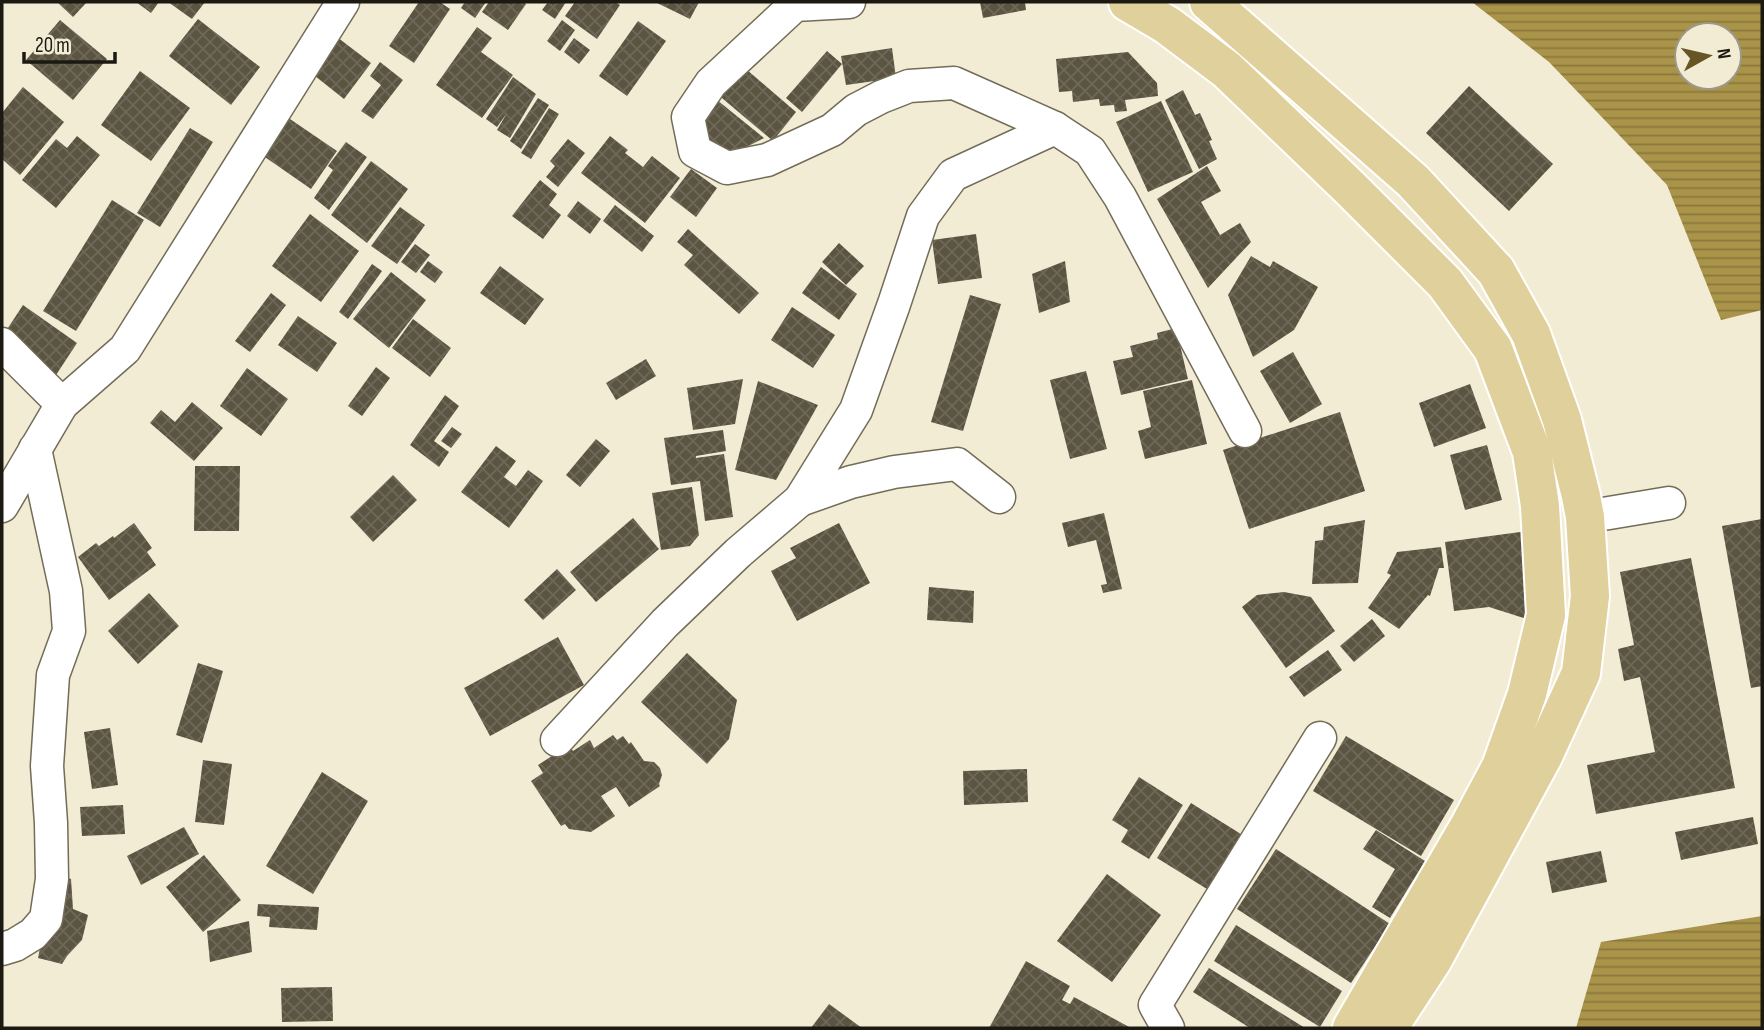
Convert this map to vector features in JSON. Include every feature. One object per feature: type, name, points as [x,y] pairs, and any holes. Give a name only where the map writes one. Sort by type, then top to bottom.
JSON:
[{"type":"main road","points":[[1128,2],[1167,25],[1227,70],[1445,283],[1493,349],[1532,452],[1540,506],[1546,615],[1527,694],[1501,767],[1352,1028]]},
{"type":"main road","points":[[1209,2],[1413,181],[1496,271],[1531,334],[1562,420],[1583,507],[1590,596],[1581,673],[1543,756],[1433,959],[1388,1028]]},
{"type":"main road","points":[[1493,349],[1531,334]]},
{"type":"main road","points":[[1540,506],[1583,507]]},
{"type":"street","points":[[2,506],[62,404],[125,349],[343,2]]},
{"type":"street","points":[[849,2],[795,5],[710,83],[688,117],[695,151],[727,168],[767,160],[832,130],[856,110],[881,97],[909,86],[954,83],[1055,128],[1090,151],[1120,197],[1245,430]]},
{"type":"street","points":[[557,740],[665,623],[738,553],[800,500],[856,410],[923,216],[953,175],[1055,128]]},
{"type":"street","points":[[2,344],[62,404]]},
{"type":"street","points":[[2,949],[15,946],[33,934],[46,919],[52,879],[47,765],[51,698],[53,675],[69,632],[66,591],[35,449]]},
{"type":"street","points":[[800,500],[851,482],[894,471],[957,464],[999,497]]},
{"type":"street","points":[[1583,507],[1669,503]]},
{"type":"street","points":[[1168,1028],[1155,1005],[1320,738]]},
{"type":"shaded area","points":[[1472,2],[1762,2],[1762,310],[1721,320],[1667,185],[1549,62]]},
{"type":"shaded area","points":[[1762,916],[1762,1028],[1576,1028],[1601,942]]},
{"type":"building","points":[[57,2],[87,2],[73,17]]},
{"type":"building","points":[[136,2],[159,2],[151,13]]},
{"type":"building","points":[[168,2],[205,2],[192,19]]},
{"type":"building","points":[[419,2],[440,2],[450,9],[414,63],[389,46]]},
{"type":"building","points":[[465,2],[486,2],[475,18],[461,8]]},
{"type":"building","points":[[489,2],[526,4],[508,30],[482,12]]},
{"type":"building","points":[[548,2],[566,2],[555,19],[542,10]]},
{"type":"building","points":[[575,2],[615,2],[620,5],[597,39],[565,16]]},
{"type":"building","points":[[655,2],[699,2],[690,19]]},
{"type":"building","points":[[980,2],[1025,2],[1026,10],[983,18]]},
{"type":"building","points":[[198,19],[260,67],[231,105],[169,56]]},
{"type":"building","points":[[60,20],[107,59],[73,100],[26,60]]},
{"type":"building","points":[[562,20],[575,30],[560,51],[547,41]]},
{"type":"building","points":[[638,21],[666,41],[627,96],[599,76]]},
{"type":"building","points":[[477,27],[492,38],[481,52],[513,75],[482,118],[436,85]]},
{"type":"building","points":[[337,37],[371,63],[344,99],[310,72]]},
{"type":"building","points":[[574,38],[590,50],[579,64],[564,52]]},
{"type":"building","points":[[892,48],[896,78],[846,85],[841,56]]},
{"type":"building","points":[[827,51],[842,64],[802,112],[786,98]]},
{"type":"building","points":[[1128,52],[1157,83],[1158,96],[1125,100],[1127,111],[1115,112],[1114,105],[1100,106],[1099,99],[1073,102],[1072,91],[1059,92],[1056,59]]},
{"type":"building","points":[[380,62],[403,80],[373,119],[361,111],[381,85],[370,76]]},
{"type":"building","points":[[740,64],[796,112],[773,141],[716,93]]},
{"type":"building","points":[[140,71],[190,108],[151,161],[101,125]]},
{"type":"building","points":[[513,77],[536,94],[510,138],[497,130],[507,113],[497,127],[486,119]]},
{"type":"building","points":[[1469,86],[1553,164],[1509,211],[1426,133]]},
{"type":"building","points":[[23,87],[64,122],[20,175],[2,159],[2,113]]},
{"type":"building","points":[[1183,90],[1195,115],[1200,113],[1217,159],[1199,169],[1165,100]]},
{"type":"building","points":[[538,98],[549,105],[521,149],[510,141]]},
{"type":"building","points":[[717,100],[764,138],[729,156],[695,128]]},
{"type":"building","points":[[1161,101],[1193,172],[1148,192],[1116,122]]},
{"type":"building","points":[[549,108],[559,114],[531,159],[521,153]]},
{"type":"building","points":[[287,117],[337,151],[311,189],[262,155]]},
{"type":"building","points":[[190,128],[213,142],[160,227],[137,213]]},
{"type":"building","points":[[77,136],[100,155],[56,208],[22,180],[56,139],[67,148]]},
{"type":"building","points":[[610,136],[628,150],[625,153],[643,167],[652,156],[680,178],[645,223],[581,173]]},
{"type":"building","points":[[568,139],[585,153],[558,187],[546,177],[555,166],[550,161]]},
{"type":"building","points":[[346,142],[367,157],[329,210],[314,198],[333,170],[328,166]]},
{"type":"building","points":[[371,161],[408,189],[367,243],[331,215]]},
{"type":"building","points":[[1207,166],[1221,191],[1201,202],[1220,235],[1240,223],[1251,242],[1208,288],[1157,199]]},
{"type":"building","points":[[691,169],[717,188],[696,217],[670,197]]},
{"type":"building","points":[[540,180],[557,194],[549,205],[561,215],[543,239],[512,216]]},
{"type":"building","points":[[112,200],[144,220],[76,331],[43,311]]},
{"type":"building","points":[[578,201],[601,219],[590,234],[567,216]]},
{"type":"building","points":[[615,205],[654,236],[642,252],[603,221]]},
{"type":"building","points":[[400,207],[425,225],[397,264],[371,246]]},
{"type":"building","points":[[310,214],[359,251],[321,302],[272,266]]},
{"type":"building","points":[[688,229],[759,293],[739,314],[684,265],[693,255],[677,242]]},
{"type":"building","points":[[976,234],[982,278],[938,284],[932,240]]},
{"type":"building","points":[[839,243],[864,266],[846,285],[822,262]]},
{"type":"building","points":[[415,244],[430,255],[416,273],[401,262]]},
{"type":"building","points":[[1251,256],[1270,267],[1273,261],[1318,287],[1294,330],[1253,357],[1228,295]]},
{"type":"building","points":[[428,261],[443,272],[435,283],[420,272]]},
{"type":"building","points":[[1065,261],[1070,302],[1039,313],[1032,274]]},
{"type":"building","points":[[372,264],[382,271],[348,319],[339,312]]},
{"type":"building","points":[[500,266],[544,299],[525,325],[480,293]]},
{"type":"building","points":[[821,267],[857,294],[839,320],[802,293]]},
{"type":"building","points":[[391,272],[426,300],[389,348],[353,319]]},
{"type":"building","points":[[271,293],[286,305],[250,352],[235,341]]},
{"type":"building","points":[[970,295],[1001,304],[963,431],[931,422]]},
{"type":"building","points":[[23,305],[77,343],[56,375],[2,337]]},
{"type":"building","points":[[792,307],[835,335],[813,368],[771,340]]},
{"type":"building","points":[[298,316],[337,343],[317,372],[278,345]]},
{"type":"building","points":[[413,319],[451,348],[430,377],[392,348]]},
{"type":"building","points":[[1176,328],[1188,379],[1121,395],[1113,361],[1133,357],[1130,346],[1158,339],[1157,333]]},
{"type":"building","points":[[1293,352],[1322,404],[1290,423],[1260,371]]},
{"type":"building","points":[[646,359],[656,376],[616,400],[606,383]]},
{"type":"building","points":[[376,367],[390,378],[362,416],[348,406]]},
{"type":"building","points":[[247,368],[288,399],[261,436],[220,406]]},
{"type":"building","points":[[1086,371],[1107,449],[1070,459],[1050,380]]},
{"type":"building","points":[[743,379],[735,424],[693,430],[687,388]]},
{"type":"building","points":[[1192,380],[1207,444],[1145,459],[1138,431],[1151,427],[1143,391]]},
{"type":"building","points":[[758,381],[818,405],[776,480],[735,470]]},
{"type":"building","points":[[1470,384],[1486,428],[1434,447],[1419,403]]},
{"type":"building","points":[[445,395],[459,406],[434,441],[449,452],[439,467],[410,445]]},
{"type":"building","points":[[192,402],[223,428],[194,461],[150,423],[161,410],[175,422]]},
{"type":"building","points":[[1340,412],[1365,491],[1249,529],[1223,450]]},
{"type":"building","points":[[452,427],[462,434],[451,448],[441,441]]},
{"type":"building","points":[[723,430],[726,451],[696,458],[724,454],[733,517],[705,521],[700,481],[671,485],[664,438]]},
{"type":"building","points":[[596,439],[610,451],[580,487],[566,475]]},
{"type":"building","points":[[1487,445],[1502,500],[1465,510],[1450,455]]},
{"type":"building","points":[[496,446],[516,461],[504,477],[516,486],[528,470],[543,481],[509,528],[461,492]]},
{"type":"building","points":[[195,466],[240,466],[239,531],[194,531]]},
{"type":"building","points":[[393,475],[417,500],[373,542],[350,517]]},
{"type":"building","points":[[692,487],[699,535],[690,546],[661,550],[652,493]]},
{"type":"building","points":[[1104,513],[1122,589],[1103,593],[1101,585],[1107,584],[1096,540],[1068,547],[1062,523]]},
{"type":"building","points":[[633,518],[659,549],[596,602],[570,572]]},
{"type":"building","points":[[1762,519],[1762,686],[1751,688],[1722,526]]},
{"type":"building","points":[[1365,520],[1358,583],[1312,584],[1315,541],[1323,540],[1324,527]]},
{"type":"building","points":[[134,523],[152,548],[147,552],[156,565],[109,600],[78,557],[96,543],[99,546]]},
{"type":"building","points":[[839,523],[870,583],[797,621],[771,571],[796,558],[790,548]]},
{"type":"building","points":[[1527,531],[1533,621],[1489,607],[1454,611],[1445,542]]},
{"type":"building","points":[[1441,547],[1444,568],[1439,568],[1430,596],[1428,595],[1399,629],[1368,608],[1391,575],[1387,573],[1397,552]]},
{"type":"building","points":[[1691,558],[1735,788],[1596,814],[1587,765],[1655,752],[1640,677],[1624,681],[1618,649],[1634,645],[1620,572]]},
{"type":"building","points":[[557,569],[576,590],[543,620],[524,600]]},
{"type":"building","points":[[929,587],[974,591],[973,623],[927,620]]},
{"type":"building","points":[[1284,592],[1311,597],[1335,631],[1286,668],[1242,607],[1257,595]]},
{"type":"building","points":[[149,593],[179,626],[138,664],[108,631]]},
{"type":"building","points":[[1372,619],[1385,636],[1354,662],[1340,646]]},
{"type":"building","points":[[558,637],[584,685],[490,736],[464,688]]},
{"type":"building","points":[[1328,650],[1342,670],[1304,697],[1289,677]]},
{"type":"building","points":[[687,653],[737,700],[729,739],[707,764],[641,702]]},
{"type":"building","points":[[198,663],[223,671],[202,743],[176,735]]},
{"type":"building","points":[[110,728],[118,785],[92,789],[84,732]]},
{"type":"building","points":[[613,735],[617,740],[623,736],[629,744],[631,742],[644,761],[654,762],[660,768],[660,786],[629,807],[616,787],[601,796],[615,816],[591,832],[569,829],[565,824],[561,826],[531,781],[543,773],[538,765],[569,745],[573,751],[590,740],[594,748]]},
{"type":"building","points":[[1346,736],[1454,800],[1421,856],[1313,791]]},
{"type":"building","points":[[203,760],[232,764],[224,825],[195,822]]},
{"type":"building","points":[[1027,769],[1028,802],[964,805],[963,771]]},
{"type":"building","points":[[322,772],[368,801],[313,894],[266,866]]},
{"type":"building","points":[[1139,777],[1183,805],[1149,859],[1121,842],[1128,830],[1112,820]]},
{"type":"building","points":[[1191,803],[1249,839],[1215,894],[1157,858]]},
{"type":"building","points":[[123,805],[125,834],[82,836],[80,807]]},
{"type":"building","points":[[1753,817],[1758,844],[1681,860],[1675,832]]},
{"type":"building","points":[[184,827],[199,854],[141,885],[127,856]]},
{"type":"building","points":[[1376,830],[1425,861],[1390,918],[1372,907],[1395,869],[1363,849]]},
{"type":"building","points":[[1276,849],[1390,924],[1351,983],[1237,909]]},
{"type":"building","points":[[1601,851],[1607,882],[1552,893],[1546,862]]},
{"type":"building","points":[[204,855],[241,900],[203,932],[166,887]]},
{"type":"building","points":[[1107,874],[1161,915],[1112,982],[1057,941]]},
{"type":"building","points":[[55,875],[71,879],[73,909],[88,915],[82,940],[62,964],[38,958]]},
{"type":"building","points":[[258,904],[319,907],[317,930],[269,927],[270,917],[257,916]]},
{"type":"building","points":[[249,921],[252,952],[210,962],[207,931]]},
{"type":"building","points":[[1236,925],[1342,991],[1320,1027],[1214,961]]},
{"type":"building","points":[[1026,961],[1070,986],[1062,1000],[1070,1004],[1074,997],[1131,1028],[989,1028]]},
{"type":"building","points":[[1209,968],[1305,1028],[1250,1028],[1193,992]]},
{"type":"building","points":[[332,987],[333,1021],[282,1022],[281,988]]},
{"type":"building","points":[[829,1004],[862,1028],[811,1028]]}]
